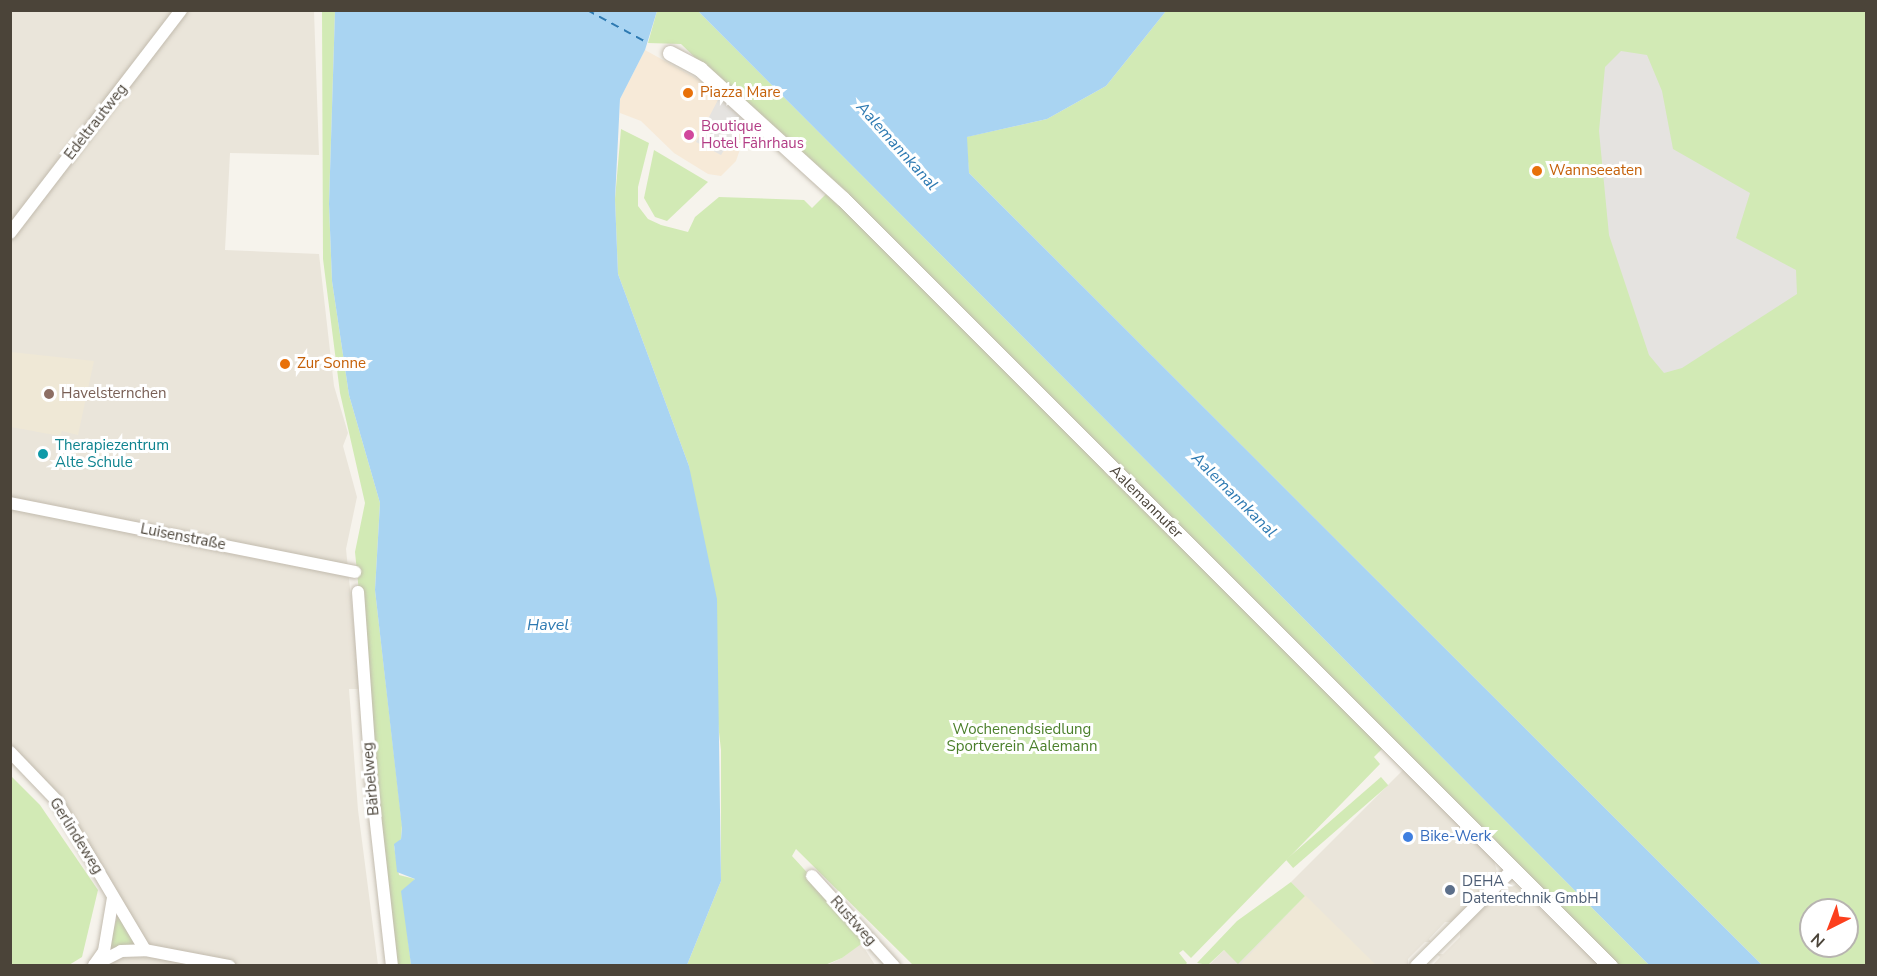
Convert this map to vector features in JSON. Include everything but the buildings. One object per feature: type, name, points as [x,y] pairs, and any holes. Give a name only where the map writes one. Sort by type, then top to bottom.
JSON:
[{"type":"street","name":"Edeltrautweg","points":[[10,232],[181,10]]},
{"type":"street","name":"Aalemannufer","points":[[670,53],[700,69],[832,189],[1610,966]]},
{"type":"street","name":"Luisenstraße","points":[[10,503],[355,572]]},
{"type":"street","name":"Bärbelweg","points":[[358,592],[372,795],[392,966]]},
{"type":"street","name":"Gerlindeweg","points":[[10,752],[56,800],[144,950]]},
{"type":"street","points":[[1416,966],[1513,869]]},
{"type":"street","name":"Rustweg","points":[[812,876],[894,966]]},
{"type":"street","points":[[94,965],[104,951],[113,914],[113,897]]},
{"type":"street","points":[[94,965],[122,951],[144,950],[229,966]]},
{"type":"shaded area","points":[[11,11],[314,11],[319,155],[230,153],[225,250],[319,254],[334,386],[348,433],[343,446],[357,497],[346,549],[360,689],[349,689],[358,810],[378,965],[105,965],[146,943],[105,871],[11,747]]},
{"type":"shaded area","points":[[645,50],[723,93],[751,117],[736,161],[721,176],[708,174],[674,153],[641,121],[620,113],[620,99]]},
{"type":"shaded area","points":[[1621,51],[1647,55],[1662,91],[1673,149],[1750,193],[1736,238],[1796,270],[1797,294],[1682,368],[1664,373],[1649,355],[1609,235],[1599,131],[1605,67]]},
{"type":"shaded area","points":[[720,96],[745,117],[721,155],[696,142]]},
{"type":"shaded area","name":"Havelsternchen","points":[[11,352],[94,361],[78,435],[62,431],[60,436],[11,427]]},
{"type":"shaded area","points":[[1403,770],[1494,861],[1497,872],[1493,881],[1452,922],[1445,922],[1429,939],[1431,942],[1425,942],[1408,959],[1408,965],[1208,966],[1224,950],[1238,963],[1305,896],[1291,882]]},
{"type":"shaded area","points":[[1516,885],[1598,965],[1432,966],[1440,957],[1437,954],[1443,954],[1460,937],[1460,930],[1502,889]]},
{"type":"shaded area","points":[[1306,896],[1376,965],[1240,965]]},
{"type":"shaded area","points":[[861,943],[875,965],[825,966],[842,958]]},
{"type":"green space","points":[[322,11],[335,11],[329,204],[332,281],[349,395],[380,503],[375,590],[402,825],[401,839],[394,846],[399,875],[415,879],[403,895],[411,965],[396,965],[355,552],[365,503],[340,393],[323,259]]},
{"type":"green space","points":[[657,11],[698,11],[1649,965],[1610,965],[832,189],[681,44],[648,43]]},
{"type":"green space","points":[[1166,11],[1866,11],[1866,965],[1762,965],[969,173],[966,137],[1047,119],[1106,86]]},
{"type":"green space","name":"Wochenendsiedlung Sportverein Aalemann","points":[[621,129],[649,143],[638,187],[638,206],[648,219],[661,225],[688,232],[695,217],[719,197],[804,200],[812,208],[827,193],[1370,733],[1382,749],[1374,757],[1380,764],[1191,958],[1183,950],[1179,953],[1187,963],[1185,965],[913,965],[796,849],[792,856],[868,939],[842,958],[825,965],[687,965],[721,881],[721,750],[689,466],[618,274],[615,199]]},
{"type":"green space","points":[[654,150],[708,182],[667,221],[655,217],[644,198]]},
{"type":"green space","points":[[10,775],[40,805],[98,890],[82,957],[69,965],[11,965]]},
{"type":"green space","points":[[1381,777],[1388,785],[1293,868],[1286,860]]},
{"type":"green space","points":[[1291,882],[1305,896],[1238,964],[1224,950],[1208,965],[1197,963],[1237,921]]},
{"type":"green space","points":[[119,911],[137,947],[107,951]]},
{"type":"water","name":"Havel","points":[[335,11],[657,11],[645,50],[620,99],[615,199],[618,274],[689,466],[717,599],[721,881],[687,965],[411,965],[401,891],[415,879],[397,872],[394,844],[401,839],[402,828],[375,590],[380,503],[349,395],[332,281],[329,204]]},
{"type":"water","name":"Aalemannkanal","points":[[698,11],[1166,11],[1106,86],[1047,119],[967,137],[969,173],[1762,965],[1649,965]]},
{"type":"ferry route","points":[[587,10],[648,43]]},
{"type":"place","name":"Piazza Mare","points":[[688,93]]},
{"type":"place","name":"Boutique Hotel Fährhaus","points":[[689,135]]},
{"type":"place","name":"Wannseeaten","points":[[1537,171]]},
{"type":"place","name":"Zur Sonne","points":[[285,364]]},
{"type":"place","name":"Havelsternchen","points":[[49,394]]},
{"type":"place","name":"Therapiezentrum Alte Schule","points":[[43,454]]},
{"type":"place","name":"Bike-Werk","points":[[1408,837]]},
{"type":"place","name":"DEHA Datentechnik GmbH","points":[[1450,890]]}]
